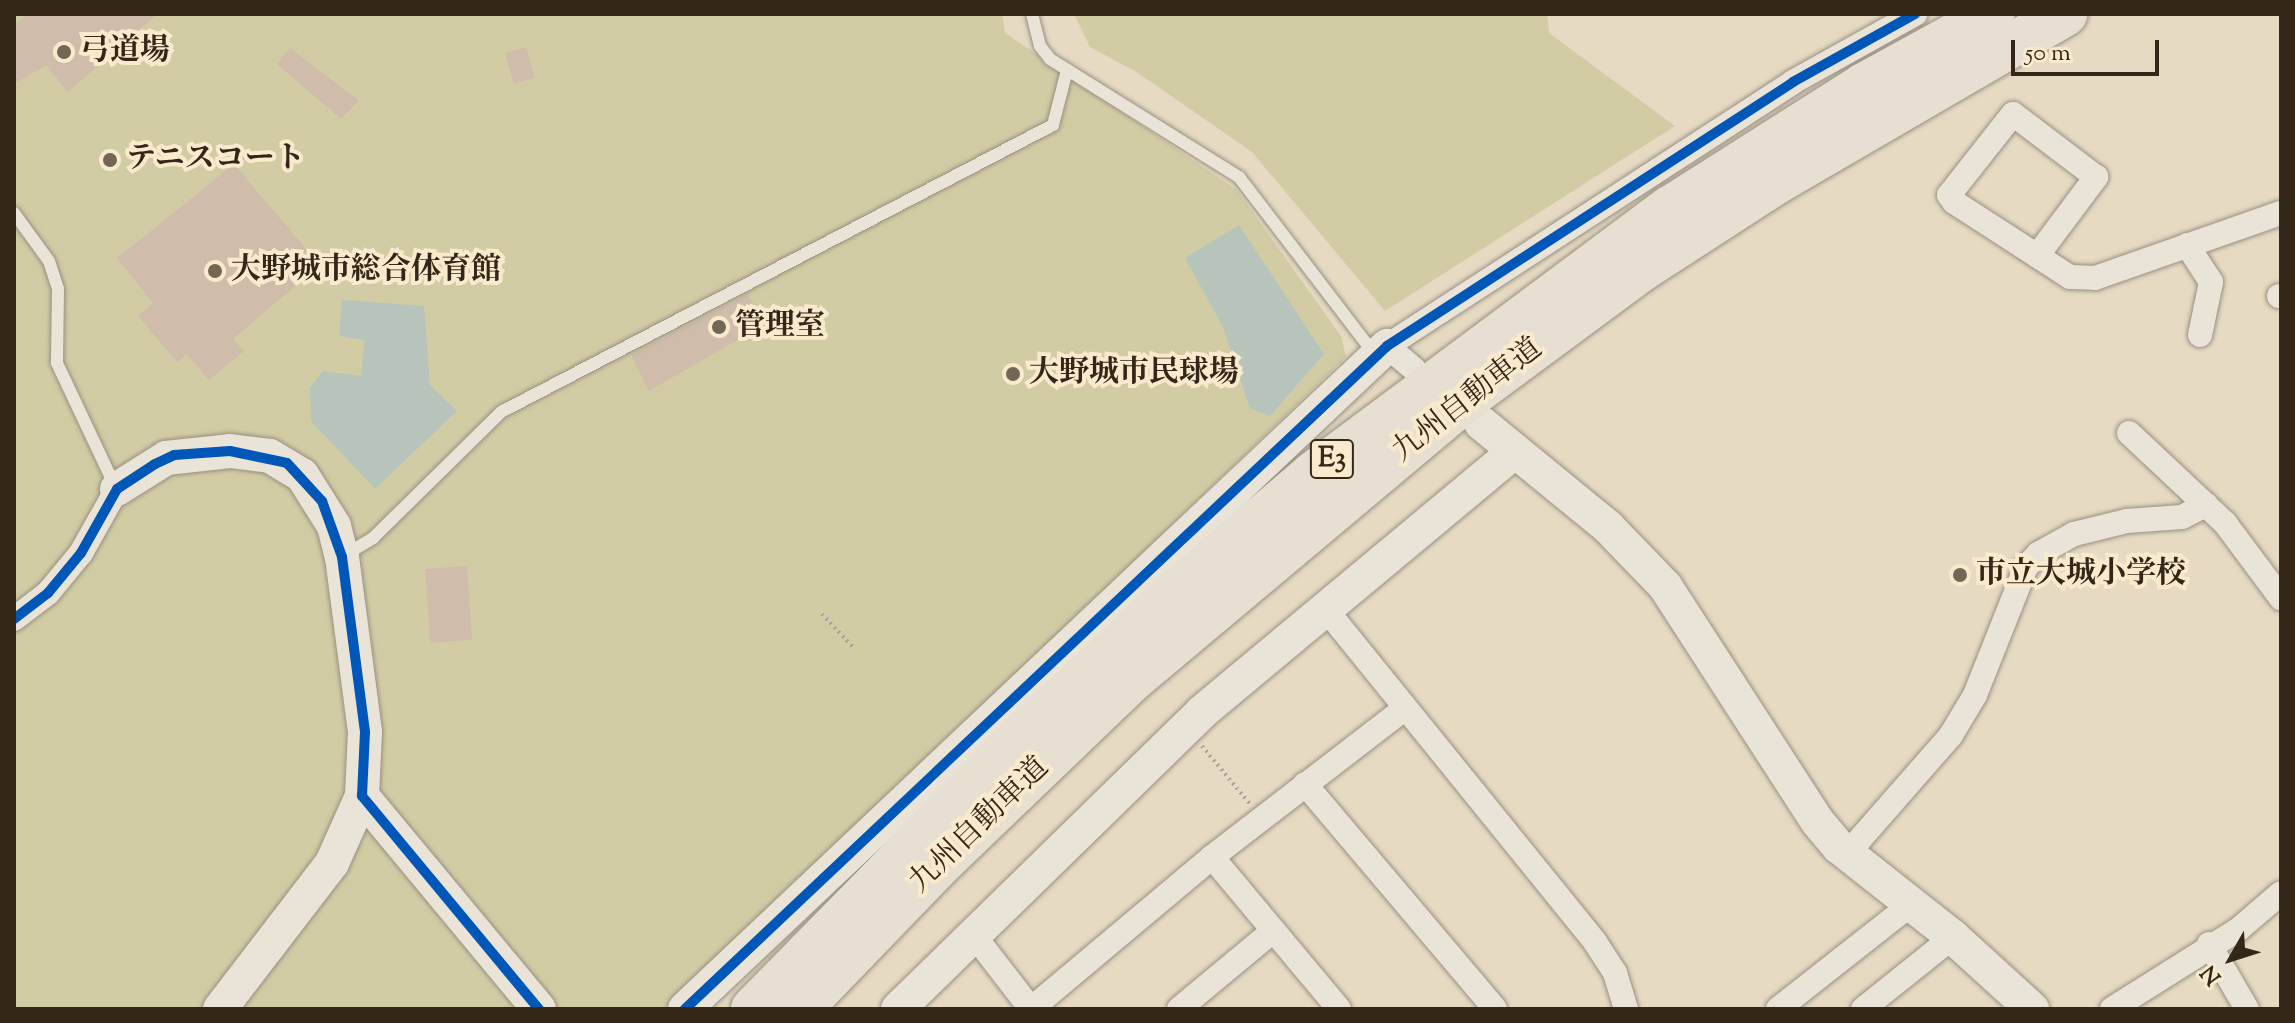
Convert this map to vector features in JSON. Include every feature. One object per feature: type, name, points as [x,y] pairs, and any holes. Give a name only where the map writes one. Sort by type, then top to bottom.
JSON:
[{"type":"highway","name":"九州自動車道","points":[[753,1009],[1018,739],[1314,473],[1670,208],[1864,85],[1993,14]]},
{"type":"highway","name":"九州自動車道","points":[[800,1009],[945,859],[1133,679],[1473,394],[1642,269],[1775,183],[2065,14]]},
{"type":"street","points":[[685,1009],[1382,351],[1793,82],[1915,14]]},
{"type":"street","points":[[2037,256],[2096,177],[2013,114],[1949,195],[2037,256],[2083,280],[2281,213]]},
{"type":"street","points":[[2187,245],[2211,282],[2200,335]]},
{"type":"street","points":[[1382,351],[1414,369]]},
{"type":"street","points":[[1481,423],[1608,527],[1665,586],[1817,821],[1847,854],[1953,937],[2032,1009]]},
{"type":"street","points":[[2129,433],[2206,505],[2247,549],[2281,598]]},
{"type":"street","points":[[14,619],[48,593],[81,553],[117,489],[174,455],[230,451],[270,456],[302,475],[322,501],[342,557],[365,732],[362,796],[332,863],[220,1009]]},
{"type":"street","points":[[898,1009],[1186,726],[1324,607],[1514,452]]},
{"type":"street","points":[[1847,854],[1951,735],[1975,695],[2026,567],[2038,554],[2074,534],[2127,521],[2182,517],[2206,505]]},
{"type":"street","points":[[1324,607],[1595,942],[1615,973],[1626,1009]]},
{"type":"street","points":[[973,934],[1031,1009],[1212,857],[1404,709]]},
{"type":"street","points":[[1305,784],[1495,1009]]},
{"type":"street","points":[[362,796],[539,1009]]},
{"type":"street","points":[[1212,857],[1339,1009]]},
{"type":"street","points":[[2112,1009],[2209,944],[2239,929],[2281,893]]},
{"type":"street","points":[[1778,1009],[1910,905]]},
{"type":"street","points":[[1179,1009],[1273,931]]},
{"type":"street","points":[[1863,1009],[1953,937]]},
{"type":"street","points":[[2209,944],[2247,1009]]},
{"type":"lane","points":[[1032,14],[1040,46],[1067,70],[1239,177],[1382,351]]},
{"type":"lane","points":[[342,557],[373,538],[501,412],[1053,125],[1067,70]]},
{"type":"lane","points":[[14,213],[49,261],[58,289],[57,363],[117,489]]},
{"type":"path","points":[[822,614],[853,647]]},
{"type":"path","points":[[1186,726],[1262,818]]},
{"type":"shaded area","points":[[14,14],[1002,14],[1005,33],[1237,190],[1341,336],[1346,357],[669,1009],[14,1009]]},
{"type":"shaded area","points":[[1074,14],[1547,14],[1549,33],[1675,126],[1385,311],[1252,152],[1138,73],[1090,47]]},
{"type":"shaded area","points":[[1239,225],[1324,354],[1270,416],[1250,409],[1223,327],[1185,258]]},
{"type":"shaded area","points":[[342,300],[424,306],[430,385],[457,411],[375,489],[311,421],[310,388],[323,371],[361,376],[364,340],[339,336]]},
{"type":"building","name":"弓道場","points":[[27,14],[157,14],[68,92],[46,65],[14,84],[14,25]]},
{"type":"building","points":[[526,47],[535,78],[514,84],[505,53]]},
{"type":"building","points":[[290,48],[359,101],[341,119],[277,64]]},
{"type":"building","name":"大野城市総合体育館","points":[[234,164],[312,256],[299,266],[307,276],[233,339],[244,351],[209,380],[187,354],[177,362],[138,316],[153,303],[117,258]]},
{"type":"building","points":[[748,294],[765,324],[649,391],[631,355]]},
{"type":"building","points":[[467,566],[472,640],[430,643],[425,569]]},
{"type":"cycle path","points":[[685,1009],[1387,346],[1793,82],[1915,14]]},
{"type":"cycle path","points":[[14,619],[48,593],[81,553],[117,489],[155,464],[174,455],[230,451],[287,463],[322,501],[342,557],[365,732],[362,796],[539,1009]]},
{"type":"place","name":"弓道場","points":[[64,52]]},
{"type":"place","name":"テニスコート","points":[[110,160]]},
{"type":"place","name":"大野城市総合体育館","points":[[215,271]]},
{"type":"place","name":"管理室","points":[[719,327]]},
{"type":"place","name":"大野城市民球場","points":[[1013,374]]},
{"type":"place","name":"市立大城小学校","points":[[1960,575]]}]
